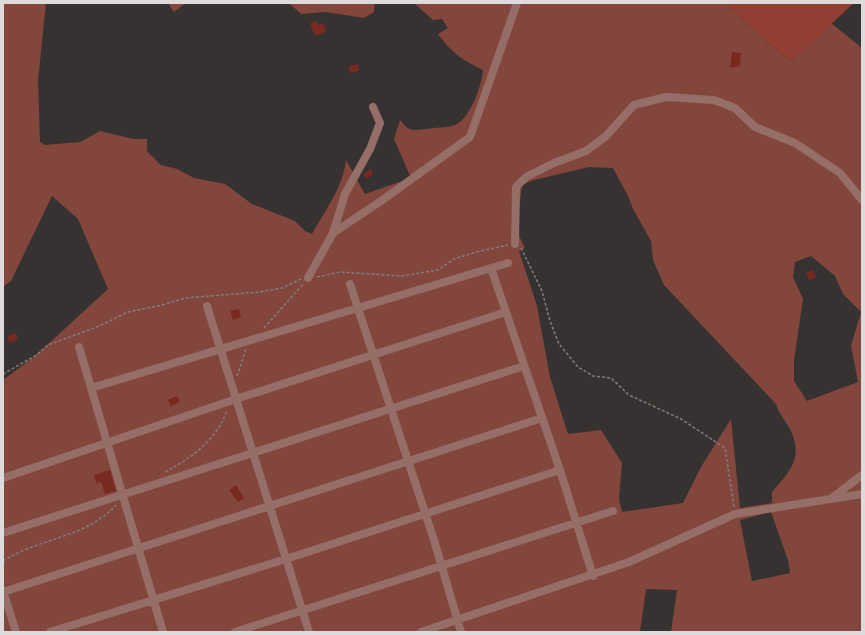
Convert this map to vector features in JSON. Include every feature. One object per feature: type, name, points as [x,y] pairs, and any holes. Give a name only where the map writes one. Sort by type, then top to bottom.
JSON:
[{"type":"street","points":[[333,233],[381,201],[470,137],[517,3]]},
{"type":"street","points":[[515,244],[516,187],[526,177],[547,166],[586,151],[606,136],[634,105],[666,97],[714,100],[735,108],[755,127],[795,143],[840,173],[862,200]]},
{"type":"street","points":[[308,278],[333,233],[345,194],[370,149],[380,123],[373,107]]},
{"type":"street","points":[[91,388],[508,263]]},
{"type":"street","points":[[491,268],[560,470],[593,576]]},
{"type":"street","points":[[350,284],[442,566],[461,632]]},
{"type":"street","points":[[207,306],[233,389],[233,400],[253,453],[309,632]]},
{"type":"street","points":[[3,478],[233,400],[506,312]]},
{"type":"street","points":[[79,347],[163,632]]},
{"type":"street","points":[[3,533],[123,496],[524,366]]},
{"type":"street","points":[[16,632],[3,592],[542,418]]},
{"type":"street","points":[[50,632],[286,559],[560,470]]},
{"type":"street","points":[[831,499],[862,475]]},
{"type":"street","points":[[421,632],[593,576],[629,562],[735,514],[862,494]]},
{"type":"street","points":[[235,632],[613,511]]},
{"type":"path","points":[[3,374],[35,356],[48,345],[97,327],[128,312],[162,305],[185,298],[259,292],[282,288],[300,279],[340,272],[402,276],[438,270],[454,259],[476,252],[515,244],[522,249],[542,290],[550,321],[560,344],[578,367],[593,376],[611,378],[629,395],[681,419],[725,448],[735,514]]},
{"type":"path","points":[[233,389],[245,350],[308,278]]},
{"type":"path","points":[[163,474],[185,462],[215,434],[224,420],[233,400]]},
{"type":"path","points":[[3,562],[15,554],[79,532],[108,514],[123,496]]},
{"type":"shaded area","points":[[3,3],[46,3],[38,81],[40,142],[45,145],[80,142],[100,131],[133,139],[147,139],[147,151],[161,165],[177,169],[194,178],[225,184],[252,204],[295,221],[305,231],[312,234],[328,208],[337,189],[346,160],[365,194],[411,178],[394,139],[400,120],[406,127],[412,130],[455,125],[466,116],[478,92],[483,70],[469,63],[443,41],[438,34],[448,28],[442,19],[433,20],[414,3],[728,3],[730,8],[768,43],[791,61],[831,23],[862,48],[862,632],[671,632],[677,590],[646,589],[640,632],[3,632],[3,380],[35,356],[108,289],[78,219],[52,196],[11,281],[3,287]],"holes":[[[589,167],[613,168],[651,241],[653,260],[664,285],[776,404],[779,412],[791,431],[795,441],[795,458],[784,478],[772,492],[772,503],[740,508],[731,419],[701,467],[683,503],[622,512],[619,499],[622,463],[601,430],[568,434],[550,377],[537,306],[519,251],[525,248],[519,236],[518,217],[522,185],[534,180]],[[811,256],[835,276],[843,294],[861,312],[851,346],[858,382],[807,401],[794,381],[794,360],[803,299],[793,277],[795,262]],[[771,512],[788,560],[790,573],[752,581],[740,520]]]},
{"type":"shaded area","points":[[168,3],[186,3],[174,12]]},
{"type":"shaded area","points":[[289,3],[375,3],[374,12],[364,18],[326,12],[301,14]]},
{"type":"shaded area","points":[[728,3],[854,3],[791,61],[768,43],[730,8]]},
{"type":"building","points":[[316,21],[318,25],[323,23],[326,29],[325,32],[315,36],[310,23]]},
{"type":"building","points":[[732,52],[741,53],[740,66],[730,68]]},
{"type":"building","points":[[358,64],[359,71],[350,73],[349,66]]},
{"type":"building","points":[[370,169],[373,174],[367,179],[363,175]]},
{"type":"building","points":[[813,270],[816,277],[809,280],[806,272]]},
{"type":"building","points":[[239,309],[241,317],[233,320],[230,311]]},
{"type":"building","points":[[15,333],[18,339],[10,343],[7,337]]},
{"type":"building","points":[[177,396],[180,402],[171,406],[168,400]]},
{"type":"building","points":[[110,470],[116,491],[105,494],[101,482],[96,483],[94,475]]},
{"type":"building","points":[[236,485],[244,498],[238,502],[229,490]]}]
